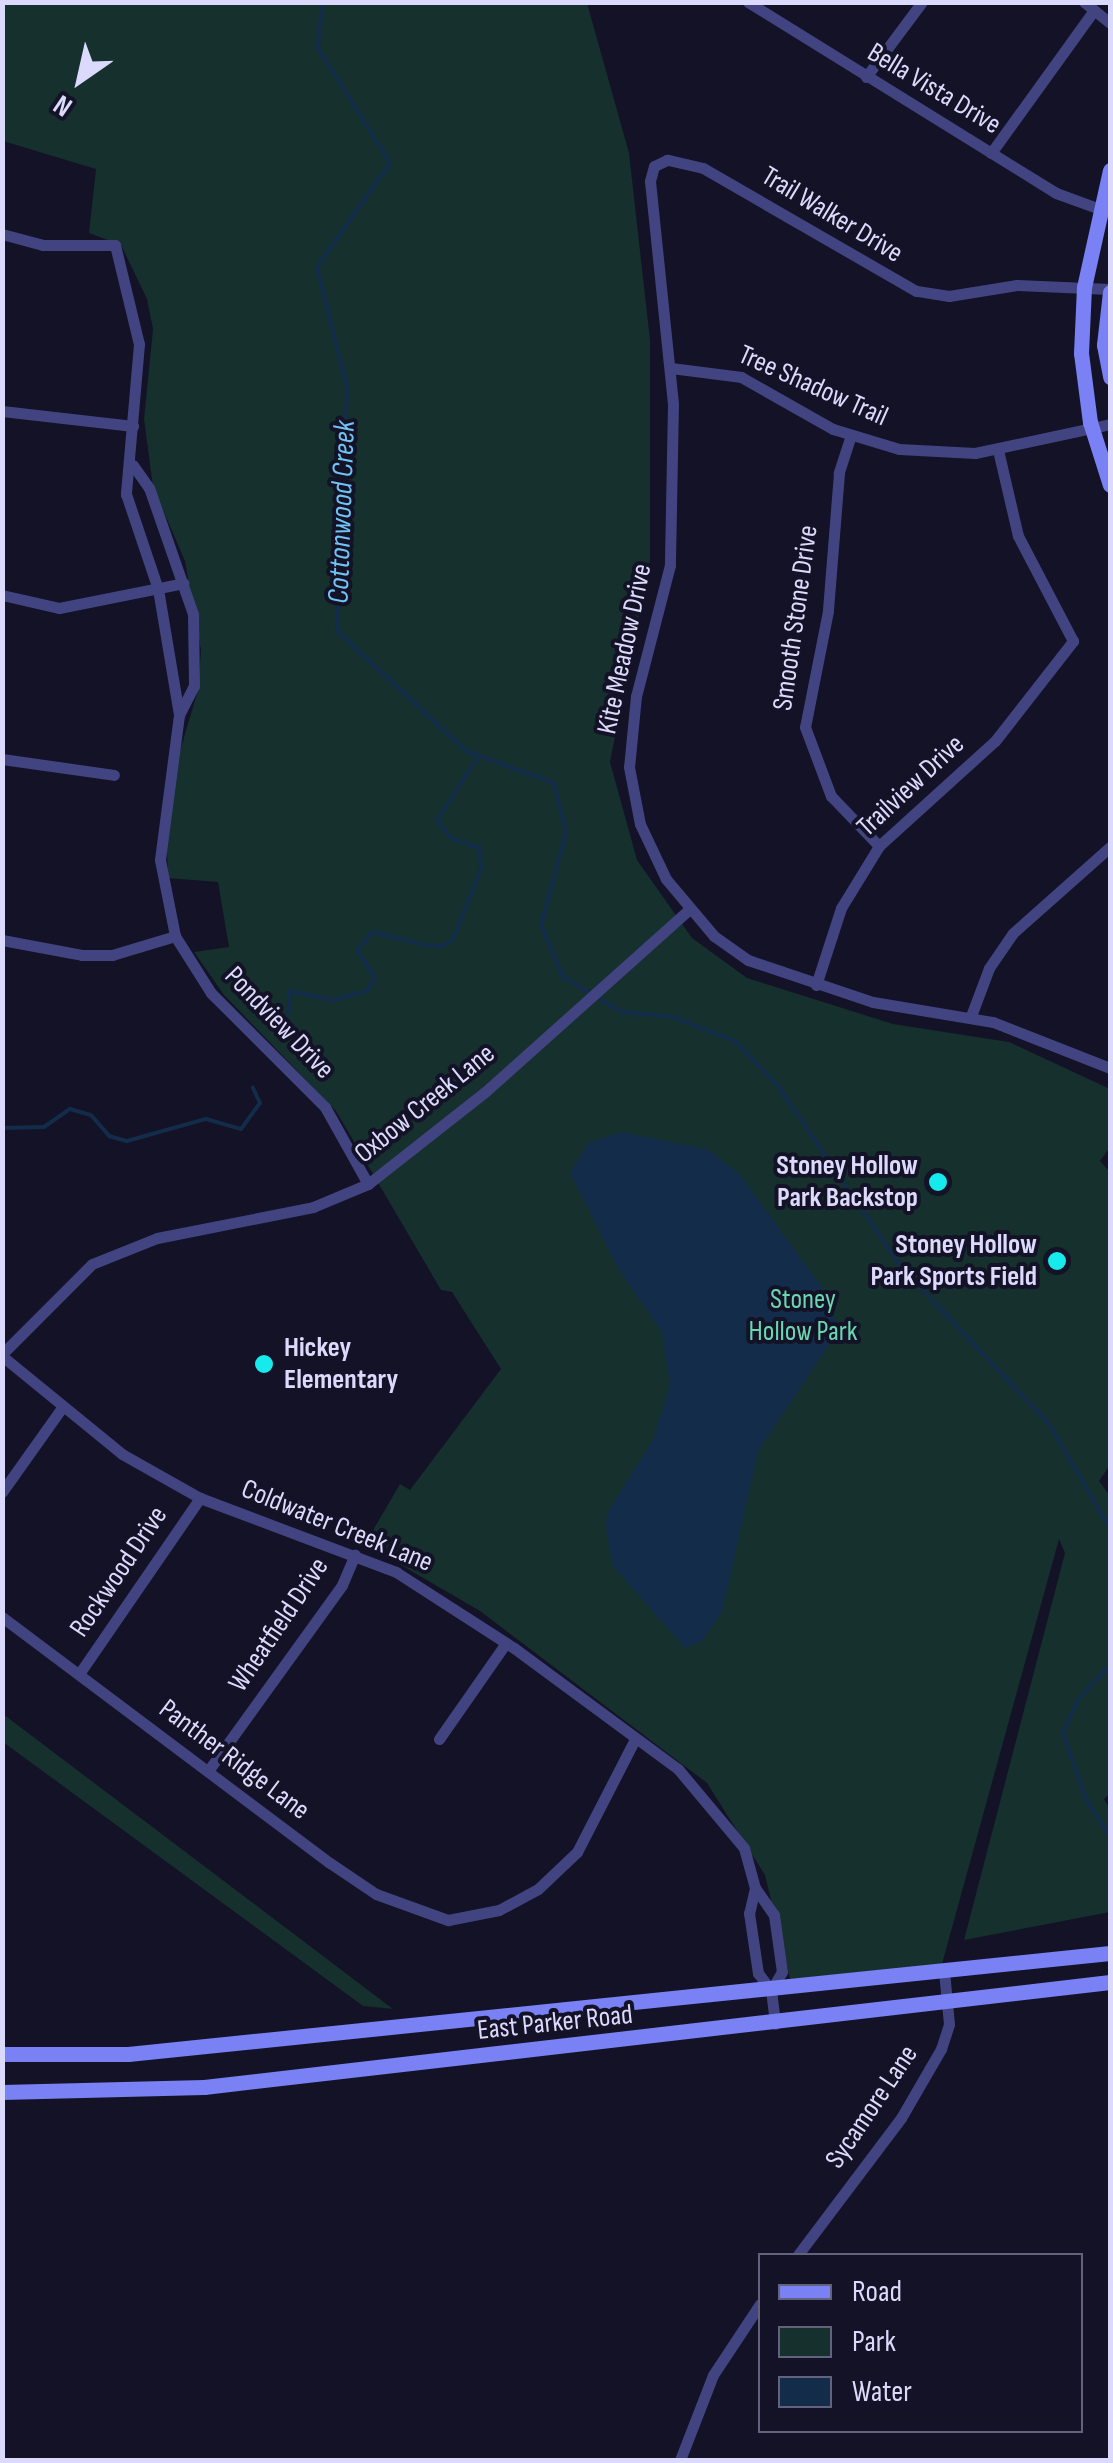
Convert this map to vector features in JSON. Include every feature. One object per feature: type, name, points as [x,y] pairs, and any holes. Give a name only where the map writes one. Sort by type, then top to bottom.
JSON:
[{"type":"main road","points":[[1110,170],[1084,288],[1081,353],[1092,429],[1110,485]]},
{"type":"main road","points":[[1110,291],[1104,346],[1110,377]]},
{"type":"main road","name":"East Parker Road","points":[[2,2054],[128,2054],[1110,1953]]},
{"type":"main road","name":"East Parker Road","points":[[2,2092],[122,2093],[948,2006],[1110,1982]]},
{"type":"street","name":"Bella Vista Drive","points":[[748,2],[1056,192],[1100,209]]},
{"type":"street","points":[[866,77],[922,2]]},
{"type":"street","points":[[991,153],[1089,6],[1110,23]]},
{"type":"street","name":"Trail Walker Drive","points":[[654,166],[667,160],[703,168],[916,291],[949,296],[1016,286],[1110,291]]},
{"type":"street","name":"Kite Meadow Drive","points":[[654,166],[650,181],[671,368],[670,565],[634,707],[630,767],[649,847],[690,910],[748,960],[816,985],[894,1006],[971,1016],[1047,1038],[1110,1068]]},
{"type":"street","name":"Pondview Drive","points":[[2,234],[43,245],[116,245],[139,344],[133,465],[126,494],[158,589],[179,715],[160,860],[174,936],[212,993],[325,1107],[368,1184]]},
{"type":"street","name":"Tree Shadow Trail","points":[[671,368],[740,376],[851,435],[924,452],[998,450],[1110,424]]},
{"type":"street","points":[[2,411],[133,426]]},
{"type":"street","name":"Smooth Stone Drive","points":[[851,435],[839,473],[828,611],[805,727],[831,796],[879,846]]},
{"type":"street","name":"Trailview Drive","points":[[816,985],[841,908],[879,846],[995,741],[1073,641],[1018,536],[998,450]]},
{"type":"street","name":"Pondview Drive","points":[[133,465],[150,488],[184,583],[195,659],[194,686],[179,715]]},
{"type":"street","points":[[2,595],[58,608],[184,583]]},
{"type":"street","points":[[2,759],[114,775]]},
{"type":"street","points":[[971,1016],[989,968],[1013,933],[1110,847]]},
{"type":"street","name":"Oxbow Creek Lane","points":[[2,1355],[92,1264],[157,1238],[313,1208],[368,1184],[690,910]]},
{"type":"street","points":[[2,940],[82,956],[112,955],[174,936]]},
{"type":"street","name":"Coldwater Creek Lane","points":[[2,1355],[61,1410],[200,1498],[355,1555],[432,1591],[678,1769],[720,1814],[744,1848],[755,1888],[774,1915],[782,1972],[771,1990]]},
{"type":"street","points":[[2,1492],[61,1410]]},
{"type":"street","name":"Rockwood Drive","points":[[79,1674],[200,1498]]},
{"type":"street","name":"Wheatfield Drive","points":[[208,1771],[342,1585],[355,1555]]},
{"type":"street","name":"Panther Ridge Lane","points":[[2,1617],[376,1894],[448,1920],[499,1910],[538,1889],[577,1852],[635,1739]]},
{"type":"street","points":[[438,1739],[506,1643]]},
{"type":"street","name":"Coldwater Creek Lane","points":[[755,1888],[749,1913],[758,1973],[771,1990],[775,2024]]},
{"type":"street","name":"Sycamore Lane","points":[[799,2253],[926,2078],[947,2035],[944,1972]]},
{"type":"street","points":[[684,2459],[708,2386],[758,2307]]},
{"type":"green space","name":"Stoney Hollow Park","points":[[2,3],[587,3],[629,153],[650,340],[650,560],[610,762],[637,860],[692,938],[747,978],[893,1024],[1009,1042],[1110,1089],[1110,1147],[1100,1161],[1110,1172],[1110,1465],[1099,1481],[1110,1496],[1110,1794],[1104,1799],[1110,1809],[1110,1912],[964,1940],[1065,1553],[1059,1539],[942,1964],[790,1979],[765,1875],[707,1783],[480,1611],[365,1544],[400,1484],[410,1490],[501,1369],[452,1292],[441,1290],[336,1111],[224,995],[194,952],[229,947],[218,882],[168,878],[165,802],[198,690],[201,650],[185,561],[153,487],[144,419],[153,329],[147,299],[121,245],[89,233],[96,169],[3,141]]},
{"type":"green space","points":[[2,1714],[393,2009],[363,2006],[3,1742]]},
{"type":"water","points":[[622,1132],[709,1150],[739,1174],[827,1294],[839,1330],[758,1451],[722,1612],[702,1641],[685,1648],[613,1566],[606,1530],[607,1513],[653,1440],[670,1385],[662,1332],[620,1272],[570,1173],[588,1143]]},
{"type":"waterway","name":"Cottonwood Creek","points":[[322,2],[318,48],[390,163],[317,267],[347,387],[337,631],[466,751],[554,783],[566,832],[541,925],[563,977],[622,1012],[673,1017],[735,1041],[778,1086],[901,1267],[1049,1424],[1110,1529]]},
{"type":"waterway","points":[[288,1015],[290,991],[333,1000],[367,991],[375,977],[357,950],[372,932],[425,945],[443,946],[454,937],[481,870],[479,848],[451,838],[437,820],[478,757]]},
{"type":"waterway","points":[[2,1128],[44,1127],[70,1109],[91,1115],[109,1136],[127,1141],[206,1119],[241,1129],[260,1103],[253,1088]]},
{"type":"waterway","name":"Cottonwood Creek","points":[[1110,1665],[1079,1698],[1063,1733],[1086,1799],[1110,1837]]},
{"type":"place","name":"Stoney Hollow Park Backstop","points":[[938,1182]]},
{"type":"place","name":"Stoney Hollow Park Sports Field","points":[[1057,1261]]},
{"type":"place","name":"Hickey Elementary","points":[[264,1364]]}]
